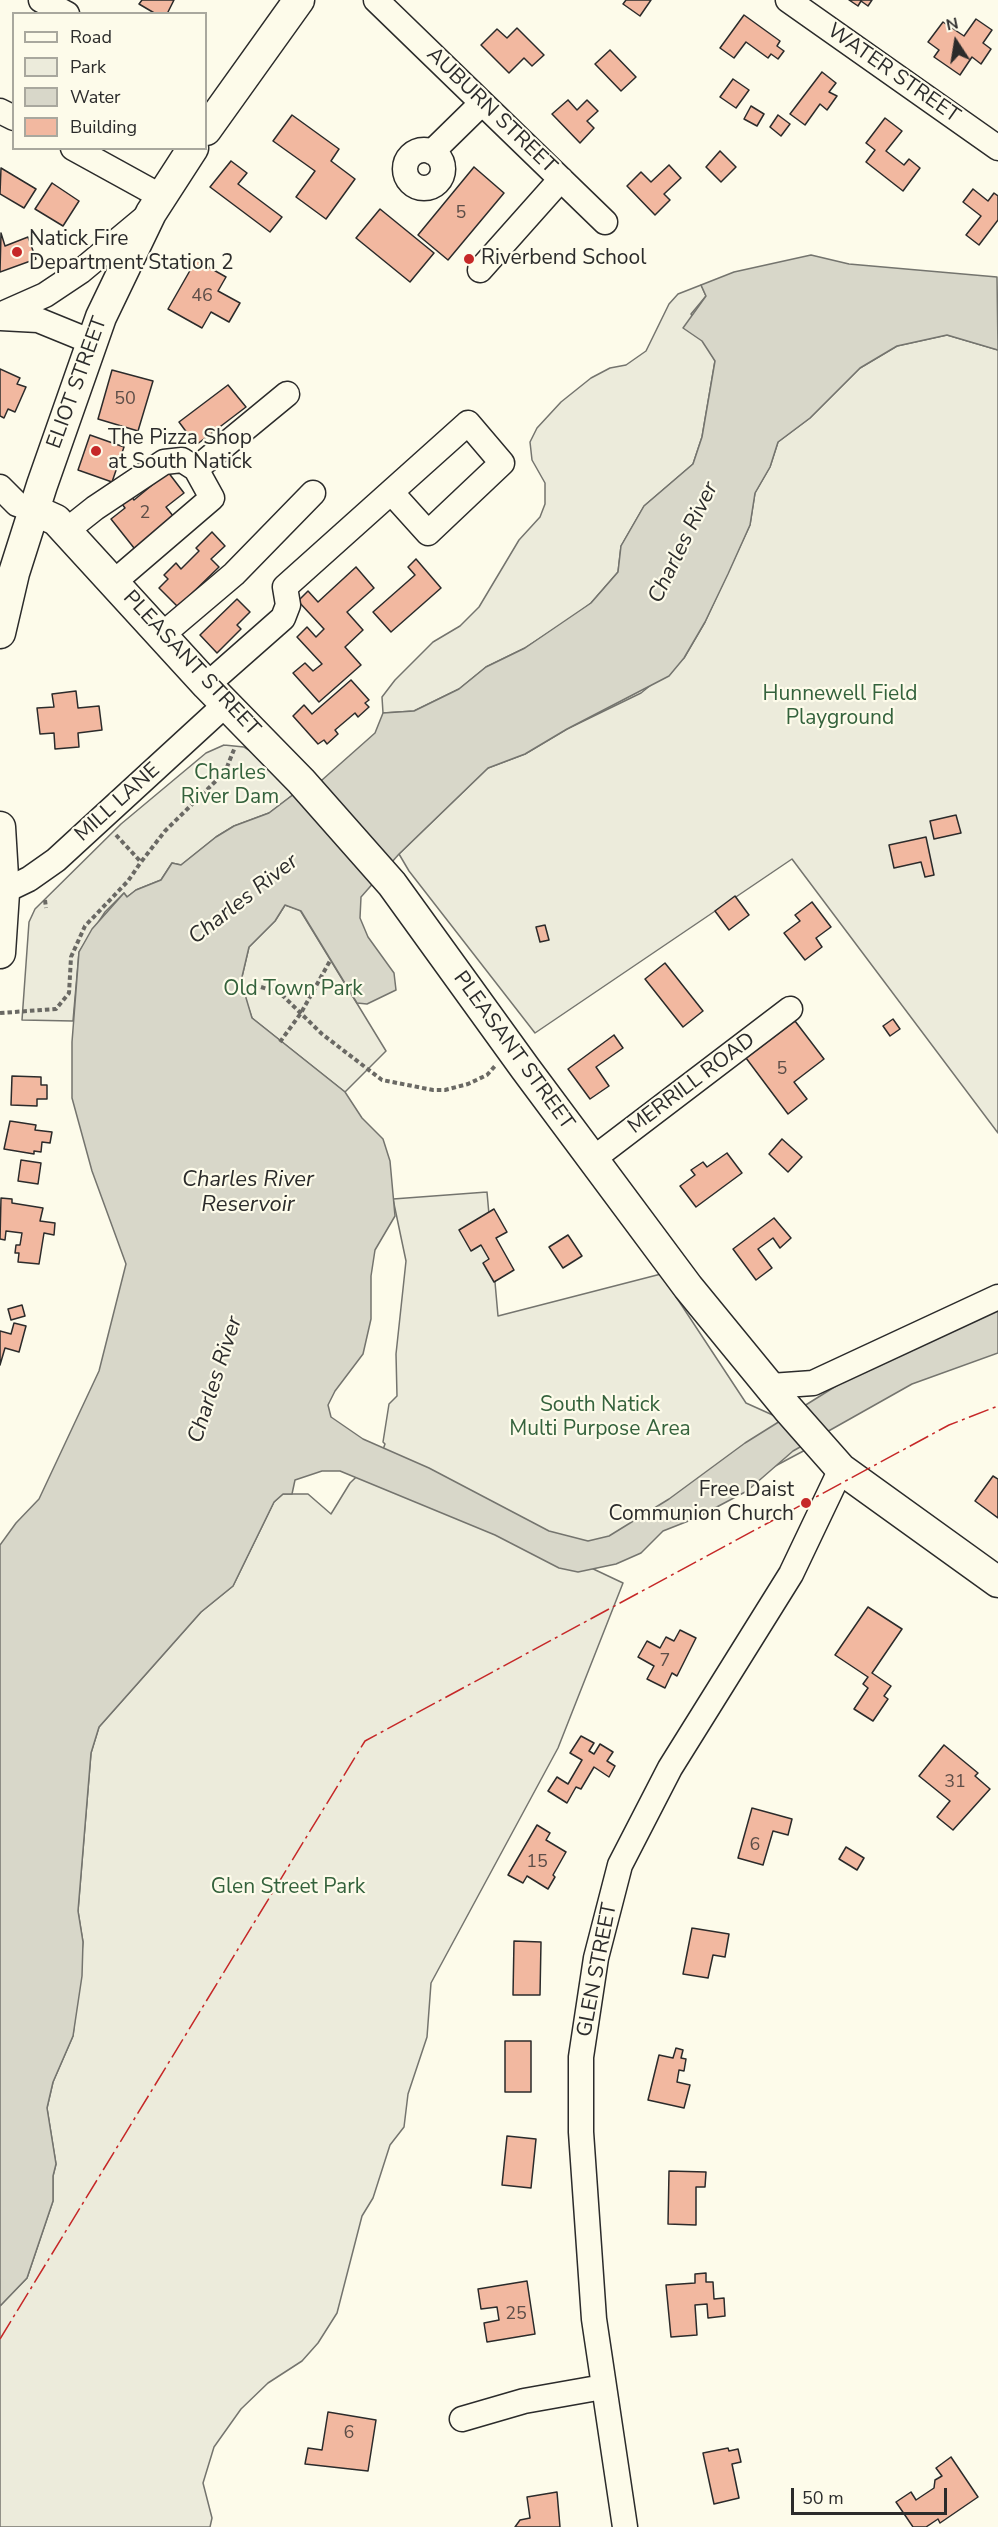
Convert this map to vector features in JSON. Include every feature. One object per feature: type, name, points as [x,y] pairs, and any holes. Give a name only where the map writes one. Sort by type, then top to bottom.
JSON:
[{"type":"main road","points":[[210,115],[299,0]]},
{"type":"main road","name":"ELIOT STREET","points":[[0,633],[7,573],[34,510],[101,317],[157,205],[192,150]]},
{"type":"main road","name":"PLEASANT STREET","points":[[34,510],[52,518],[66,531],[301,781],[392,884],[688,1287],[831,1458],[998,1582]]},
{"type":"main road","points":[[0,827],[2,893],[0,953]]},
{"type":"street","points":[[40,0],[63,12]]},
{"type":"street","name":"AUBURN STREET","points":[[376,0],[605,222]]},
{"type":"street","name":"WATER STREET","points":[[788,0],[998,148]]},
{"type":"street","points":[[432,152],[482,103]]},
{"type":"street","points":[[0,316],[45,296],[81,271],[157,205],[76,150]]},
{"type":"street","points":[[480,270],[561,179]]},
{"type":"street","points":[[0,316],[38,320],[92,342]]},
{"type":"street","points":[[196,469],[287,394]]},
{"type":"street","name":"MILL LANE","points":[[2,893],[56,860],[100,818],[217,694],[283,618],[288,605],[285,587],[391,492],[468,423],[502,463],[428,533],[391,492]]},
{"type":"street","points":[[66,531],[95,508],[164,462],[182,460],[196,469],[212,498],[114,582]]},
{"type":"street","points":[[0,488],[17,504],[34,510]]},
{"type":"street","points":[[162,635],[234,574],[313,493]]},
{"type":"street","name":"MERRILL ROAD","points":[[593,1159],[790,1009]]},
{"type":"street","points":[[779,1398],[998,1297]]},
{"type":"street","name":"GLEN STREET","points":[[625,2527],[594,2319],[580,2132],[581,2057],[601,1937],[620,1864],[670,1768],[791,1574],[831,1458]]},
{"type":"street","points":[[462,2419],[524,2401],[603,2387]]},
{"type":"path","points":[[0,1013],[56,1009],[69,993],[72,957],[85,926],[165,831],[225,772],[232,750],[251,728]]},
{"type":"path","points":[[100,818],[141,862]]},
{"type":"path","points":[[45,900],[46,908]]},
{"type":"path","points":[[280,1042],[302,1013],[331,959]]},
{"type":"path","points":[[261,987],[280,993],[322,1034],[382,1080],[433,1090],[445,1090],[468,1084],[487,1075],[495,1065]]},
{"type":"green space","points":[[701,285],[706,296],[691,314],[715,361],[702,437],[693,464],[644,506],[621,546],[618,572],[591,603],[573,617],[525,648],[486,667],[459,689],[414,711],[383,713],[382,697],[395,680],[433,642],[460,626],[479,607],[519,540],[540,517],[545,504],[545,483],[532,460],[530,442],[537,428],[561,402],[591,378],[610,368],[626,365],[646,351],[669,304],[678,294]]},
{"type":"green space","name":"Hunnewell Field Playground","points":[[947,335],[998,350],[998,1133],[792,859],[535,1033],[409,871],[399,854],[488,768],[525,754],[567,729],[641,693],[684,658],[705,622],[750,525],[755,493],[770,467],[778,442],[810,418],[860,368],[897,346]]},
{"type":"green space","name":"Charles River Dam","points":[[224,745],[244,747],[257,755],[294,794],[269,813],[234,826],[216,837],[181,865],[172,863],[161,880],[136,890],[127,897],[124,893],[105,912],[79,952],[73,1021],[22,1020],[29,922],[35,909],[121,824],[206,753]]},
{"type":"green space","name":"Old Town Park","points":[[285,905],[300,910],[386,1051],[345,1092],[252,1018],[244,995],[241,981],[249,947],[275,921]]},
{"type":"green space","name":"Glen Street Park","points":[[487,1192],[498,1316],[661,1274],[746,1403],[826,1439],[587,1566],[623,1583],[558,1748],[431,1983],[427,2037],[408,2094],[404,2127],[390,2145],[373,2198],[362,2216],[337,2313],[318,2343],[302,2361],[268,2383],[241,2409],[214,2447],[203,2483],[212,2518],[210,2527],[0,2527],[0,2306],[27,2278],[53,2201],[53,2176],[56,2164],[47,2108],[53,2082],[73,2036],[83,1942],[78,1911],[91,1753],[99,1727],[201,1612],[233,1586],[274,1502],[283,1494],[308,1494],[331,1514],[350,1483],[382,1452],[385,1444],[383,1442],[389,1404],[397,1396],[396,1354],[406,1261],[393,1199]]},
{"type":"water","name":"Charles River Reservoir","points":[[811,255],[849,264],[997,277],[998,350],[947,335],[897,346],[860,368],[810,418],[778,442],[770,467],[755,493],[750,525],[728,574],[705,622],[684,658],[669,676],[567,729],[525,754],[488,768],[399,854],[361,897],[360,918],[368,937],[394,973],[396,990],[367,1004],[357,1003],[301,911],[285,905],[275,921],[249,947],[241,981],[252,1018],[345,1092],[362,1118],[383,1139],[390,1161],[395,1216],[375,1250],[371,1276],[371,1319],[363,1354],[335,1391],[328,1405],[331,1417],[363,1439],[429,1468],[549,1531],[588,1541],[609,1536],[669,1499],[745,1443],[876,1361],[998,1301],[998,1353],[912,1384],[793,1451],[747,1491],[696,1518],[663,1531],[641,1553],[616,1564],[578,1572],[559,1568],[495,1535],[340,1471],[322,1471],[295,1480],[292,1494],[283,1494],[274,1502],[233,1586],[201,1612],[99,1727],[91,1753],[78,1911],[83,1942],[82,1976],[73,2036],[53,2082],[47,2108],[56,2164],[53,2176],[53,2201],[27,2278],[0,2306],[0,1545],[16,1523],[39,1499],[99,1371],[126,1264],[92,1171],[72,1098],[72,1042],[79,952],[92,929],[124,893],[127,897],[136,890],[161,880],[172,863],[181,865],[216,837],[234,826],[269,813],[294,794],[322,780],[375,733],[383,713],[414,711],[459,689],[486,667],[525,648],[591,603],[618,572],[621,546],[644,506],[693,464],[702,437],[715,361],[702,341],[683,328],[706,296],[701,285],[734,272]]},
{"type":"building","points":[[142,0],[174,0],[168,12],[153,12],[139,4]]},
{"type":"building","points":[[626,0],[651,0],[640,16],[623,4]]},
{"type":"building","points":[[849,0],[872,0],[868,6],[861,1],[858,6]]},
{"type":"building","points":[[744,15],[780,41],[777,46],[784,51],[778,59],[771,54],[768,58],[746,42],[734,58],[720,48]]},
{"type":"building","points":[[976,19],[992,30],[983,43],[991,49],[981,64],[972,57],[960,75],[934,57],[939,50],[928,42],[943,22],[964,36]]},
{"type":"building","points":[[517,28],[544,55],[532,66],[524,58],[509,73],[481,45],[497,29],[507,38]]},
{"type":"building","points":[[610,50],[636,77],[621,91],[595,64]]},
{"type":"building","points":[[822,72],[836,83],[829,92],[837,96],[827,110],[820,104],[805,125],[790,114]]},
{"type":"building","points":[[733,79],[749,90],[736,108],[720,97]]},
{"type":"building","points":[[568,100],[577,110],[587,100],[598,111],[587,121],[594,128],[580,143],[552,114]]},
{"type":"building","points":[[751,106],[764,114],[757,126],[744,119]]},
{"type":"building","points":[[292,115],[339,149],[331,161],[355,179],[326,219],[296,197],[315,171],[273,141]]},
{"type":"building","points":[[778,115],[790,124],[781,136],[770,127]]},
{"type":"building","points":[[885,118],[902,131],[886,151],[904,165],[909,159],[920,168],[903,191],[866,162],[875,150],[866,143]]},
{"type":"building","points":[[720,151],[736,167],[721,182],[706,167]]},
{"type":"building","points":[[231,161],[247,173],[238,184],[282,217],[270,232],[210,187]]},
{"type":"building","points":[[669,165],[681,178],[664,194],[670,200],[655,215],[627,186],[641,172],[651,182]]},
{"type":"building","points":[[474,167],[504,193],[448,260],[418,235]]},
{"type":"building","points":[[1,168],[36,189],[24,208],[0,194]]},
{"type":"building","points":[[52,183],[79,201],[63,226],[35,209]]},
{"type":"building","points":[[973,189],[988,201],[994,193],[998,196],[998,220],[979,245],[966,235],[981,216],[963,202]]},
{"type":"building","points":[[380,209],[434,253],[410,282],[356,238]]},
{"type":"building","name":"Natick Fire Department Station 2","points":[[1,233],[5,246],[28,237],[36,259],[0,272]]},
{"type":"building","points":[[196,260],[226,277],[218,291],[240,303],[229,322],[211,312],[202,328],[168,309]]},
{"type":"building","points":[[0,369],[20,378],[17,384],[26,387],[15,412],[8,409],[4,418],[0,416]]},
{"type":"building","points":[[112,370],[153,381],[138,431],[98,419]]},
{"type":"building","points":[[228,385],[246,407],[196,445],[179,422]]},
{"type":"building","points":[[90,435],[124,447],[112,482],[78,470]]},
{"type":"building","points":[[168,472],[184,493],[166,507],[177,521],[138,553],[111,519],[125,508],[122,504],[131,496],[134,500]]},
{"type":"building","points":[[212,532],[225,546],[211,559],[219,567],[178,607],[159,588],[168,579],[164,575],[176,563],[181,569],[199,551],[196,548]]},
{"type":"building","points":[[416,559],[441,588],[391,632],[373,612],[415,575],[408,567]]},
{"type":"building","points":[[356,567],[374,588],[347,612],[363,630],[345,647],[361,665],[319,702],[293,673],[305,663],[313,671],[322,664],[297,637],[307,627],[316,637],[324,629],[298,601],[308,591],[318,602]]},
{"type":"building","points":[[237,599],[250,612],[237,625],[241,629],[217,653],[200,635]]},
{"type":"building","points":[[351,680],[369,700],[365,703],[369,707],[358,717],[355,713],[335,730],[338,734],[327,744],[324,740],[318,744],[293,716],[304,705],[312,714]]},
{"type":"building","points":[[76,691],[78,708],[99,706],[102,730],[78,733],[79,747],[55,749],[54,733],[40,734],[37,708],[54,707],[52,694]]},
{"type":"building","points":[[956,815],[961,833],[934,839],[930,821]]},
{"type":"building","points":[[926,837],[934,875],[925,877],[921,862],[894,868],[889,845]]},
{"type":"building","points":[[735,896],[749,915],[729,930],[715,911]]},
{"type":"building","points":[[812,902],[831,927],[816,938],[822,947],[805,960],[784,933],[800,921],[795,915]]},
{"type":"building","points":[[545,925],[549,940],[540,942],[536,927]]},
{"type":"building","points":[[665,963],[703,1011],[683,1027],[645,979]]},
{"type":"building","points":[[893,1019],[900,1029],[890,1036],[883,1026]]},
{"type":"building","points":[[795,1021],[824,1059],[794,1082],[807,1099],[788,1114],[746,1058]]},
{"type":"building","points":[[614,1035],[623,1048],[596,1067],[609,1086],[590,1099],[568,1069]]},
{"type":"building","points":[[12,1076],[41,1077],[41,1085],[47,1085],[47,1099],[37,1099],[37,1106],[11,1105]]},
{"type":"building","points":[[10,1121],[36,1125],[35,1130],[52,1132],[50,1143],[42,1142],[41,1152],[34,1151],[34,1154],[4,1149]]},
{"type":"building","points":[[782,1139],[802,1157],[788,1172],[769,1154]]},
{"type":"building","points":[[727,1153],[742,1173],[696,1207],[680,1186],[695,1175],[691,1170],[703,1162],[707,1167]]},
{"type":"building","points":[[21,1160],[41,1163],[38,1184],[18,1181]]},
{"type":"building","points":[[1,1198],[12,1199],[12,1203],[43,1208],[40,1221],[55,1223],[54,1235],[44,1233],[39,1264],[18,1262],[19,1253],[15,1253],[16,1245],[20,1245],[22,1233],[6,1231],[5,1240],[0,1239]]},
{"type":"building","points":[[494,1209],[507,1232],[496,1238],[514,1270],[494,1282],[483,1263],[489,1259],[481,1245],[471,1251],[459,1230]]},
{"type":"building","points":[[774,1218],[791,1238],[780,1248],[773,1238],[758,1249],[772,1268],[756,1280],[733,1249]]},
{"type":"building","points":[[568,1235],[582,1256],[563,1268],[549,1247]]},
{"type":"building","points":[[22,1305],[25,1316],[11,1320],[8,1309]]},
{"type":"building","points":[[14,1323],[26,1326],[19,1352],[5,1348],[0,1365],[0,1331],[11,1334]]},
{"type":"building","points":[[993,1476],[998,1479],[998,1518],[975,1501]]},
{"type":"building","points":[[868,1607],[902,1629],[872,1673],[891,1686],[884,1696],[888,1699],[873,1721],[854,1709],[868,1688],[863,1684],[868,1677],[835,1655]]},
{"type":"building","points":[[680,1630],[696,1638],[677,1676],[672,1673],[665,1688],[647,1679],[654,1666],[638,1657],[647,1641],[660,1648],[666,1637],[674,1641]]},
{"type":"building","points":[[581,1736],[594,1743],[589,1751],[594,1754],[600,1744],[613,1752],[607,1761],[615,1766],[609,1777],[594,1767],[581,1789],[576,1787],[567,1803],[548,1791],[557,1777],[568,1784],[582,1760],[570,1753]]},
{"type":"building","points":[[944,1745],[978,1773],[975,1776],[990,1789],[953,1830],[937,1817],[950,1801],[919,1776]]},
{"type":"building","points":[[752,1808],[792,1819],[788,1835],[773,1831],[763,1865],[738,1858]]},
{"type":"building","points":[[537,1825],[550,1833],[546,1840],[566,1852],[548,1889],[527,1876],[523,1883],[508,1875]]},
{"type":"building","points":[[846,1847],[864,1858],[857,1870],[839,1859]]},
{"type":"building","points":[[692,1928],[729,1934],[725,1957],[713,1955],[708,1978],[683,1974]]},
{"type":"building","points":[[514,1941],[541,1942],[540,1995],[513,1995]]},
{"type":"building","points":[[505,2041],[531,2041],[531,2092],[505,2092]]},
{"type":"building","points":[[676,2048],[683,2050],[681,2058],[686,2059],[684,2071],[679,2070],[677,2082],[690,2085],[684,2108],[648,2100],[659,2055],[673,2058]]},
{"type":"building","points":[[507,2136],[536,2139],[531,2188],[502,2185]]},
{"type":"building","points":[[669,2171],[706,2172],[705,2187],[696,2187],[696,2225],[668,2224]]},
{"type":"building","points":[[706,2273],[706,2282],[713,2282],[714,2299],[724,2298],[725,2316],[708,2318],[707,2304],[695,2305],[697,2335],[671,2337],[666,2285],[695,2283],[695,2274]]},
{"type":"building","points":[[527,2281],[535,2334],[487,2342],[484,2323],[499,2320],[497,2307],[481,2309],[478,2289]]},
{"type":"building","points":[[328,2412],[376,2420],[368,2471],[305,2464],[308,2448],[322,2450]]},
{"type":"building","points":[[728,2448],[729,2451],[738,2449],[741,2462],[732,2464],[739,2498],[714,2504],[703,2453]]},
{"type":"building","points":[[951,2457],[978,2497],[940,2523],[938,2519],[926,2527],[913,2527],[896,2502],[911,2492],[916,2500],[934,2488],[935,2480],[942,2476],[936,2468]]},
{"type":"building","points":[[557,2492],[560,2527],[515,2527],[520,2520],[530,2518],[527,2497]]},
{"type":"power","points":[[0,2339],[365,1741],[949,1425],[998,1406]]},
{"type":"place","name":"Natick Fire Department Station 2","points":[[17,252]]},
{"type":"place","name":"Riverbend School","points":[[469,259]]},
{"type":"place","name":"The Pizza Shop at South Natick","points":[[96,451]]},
{"type":"place","name":"Free Daist Communion Church","points":[[806,1503]]},
{"type":"water label","name":"Charles River","points":[[684,543]]},
{"type":"water label","name":"Charles River","points":[[244,900]]},
{"type":"water label","name":"Charles River","points":[[216,1380]]},
{"type":"park label","name":"South Natick Multi Purpose Area","points":[[600,1418]]}]
